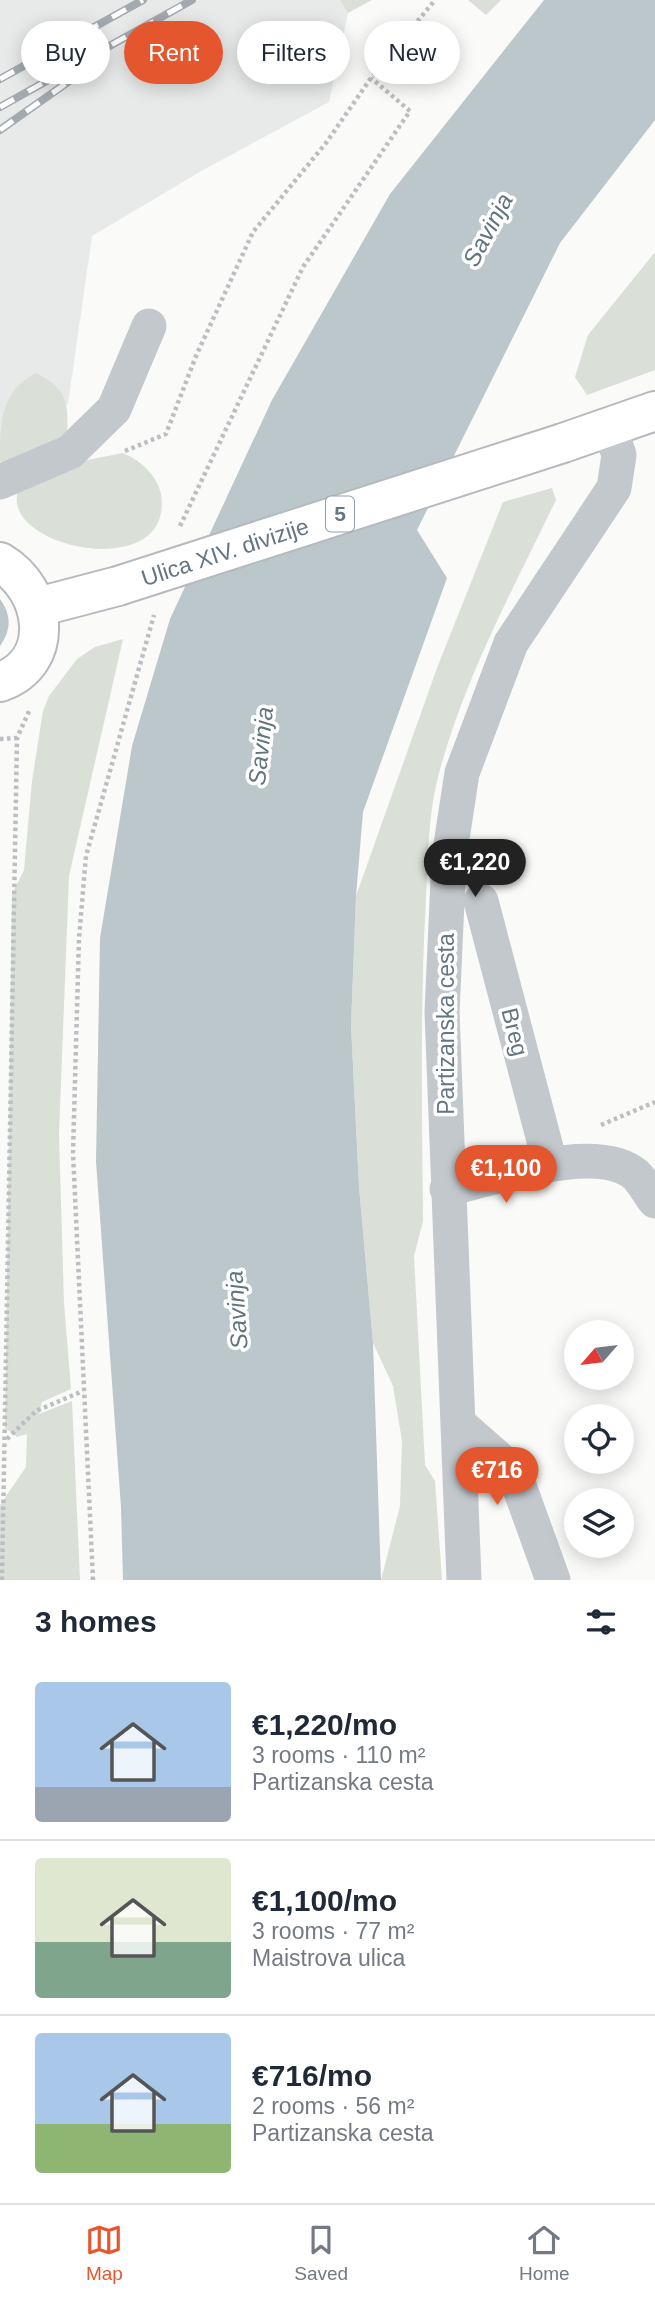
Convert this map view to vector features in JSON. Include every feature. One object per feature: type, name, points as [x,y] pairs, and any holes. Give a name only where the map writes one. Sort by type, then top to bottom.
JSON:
[{"type":"main road","name":"5","points":[[610,428],[655,411]]},
{"type":"main road","name":"Ulica XIV. divizije","points":[[38,607],[118,586],[610,428]]},
{"type":"main road","points":[[0,562],[24,581],[38,607],[40,628],[35,649],[23,667],[0,682]]},
{"type":"street","points":[[0,482],[70,452],[114,409],[149,326]]},
{"type":"street","name":"Partizanska cesta","points":[[464,1580],[442,1012],[449,858],[462,773],[511,643],[614,488],[619,456],[610,428]]},
{"type":"street","name":"Breg","points":[[481,901],[550,1163]]},
{"type":"street","points":[[447,1189],[550,1163],[606,1161],[635,1174],[655,1201]]},
{"type":"street","points":[[458,1423],[514,1472],[553,1580]]},
{"type":"path","points":[[418,21],[435,0]]},
{"type":"path","points":[[115,455],[166,434],[196,356],[253,232],[326,143],[367,84]]},
{"type":"path","points":[[177,536],[184,512],[303,267],[410,111],[378,84]]},
{"type":"path","points":[[93,1580],[73,1153],[79,938],[86,856],[156,608]]},
{"type":"path","points":[[0,739],[17,738],[2,1580]]},
{"type":"path","points":[[596,1127],[655,1102]]},
{"type":"path","points":[[6,1440],[36,1411],[83,1391]]},
{"type":"shaded area","points":[[0,0],[340,0],[348,13],[346,21],[237,21],[237,84],[333,84],[329,102],[203,170],[92,236],[68,404],[0,438]]},
{"type":"shaded area","points":[[340,0],[372,0],[348,13]]},
{"type":"shaded area","points":[[468,0],[501,0],[486,15]]},
{"type":"shaded area","points":[[655,252],[655,370],[587,395],[575,377],[588,335]]},
{"type":"shaded area","points":[[36,373],[54,384],[64,397],[67,434],[13,467],[0,462],[4,410],[15,389]]},
{"type":"shaded area","points":[[123,453],[147,469],[161,494],[158,522],[142,540],[117,548],[88,548],[59,541],[35,529],[20,511],[18,491],[72,463]]},
{"type":"shaded area","points":[[552,488],[556,500],[490,636],[461,706],[448,741],[432,807],[423,979],[423,1221],[414,1256],[425,1465],[435,1481],[442,1580],[381,1580],[400,1506],[402,1441],[393,1386],[373,1343],[359,1187],[351,1026],[356,896],[437,668],[503,502]]},
{"type":"shaded area","points":[[123,639],[69,876],[59,1134],[64,1303],[71,1389],[42,1402],[39,1414],[72,1401],[80,1580],[0,1580],[0,1505],[26,1467],[27,1434],[17,1437],[5,1428],[12,894],[24,870],[32,781],[43,711],[49,696],[77,659],[95,647]]},
{"type":"water","name":"Savinja","points":[[544,0],[655,0],[655,120],[560,243],[417,530],[447,578],[363,812],[356,896],[351,1026],[359,1187],[373,1343],[381,1580],[123,1580],[121,1507],[96,1162],[100,938],[132,746],[170,619],[272,400],[390,194]]},
{"type":"water","points":[[0,599],[7,611],[9,623],[0,646]]},
{"type":"railway","points":[[0,79],[143,0]]},
{"type":"railway","points":[[0,107],[192,0]]},
{"type":"railway","points":[[0,130],[65,84]]}]
